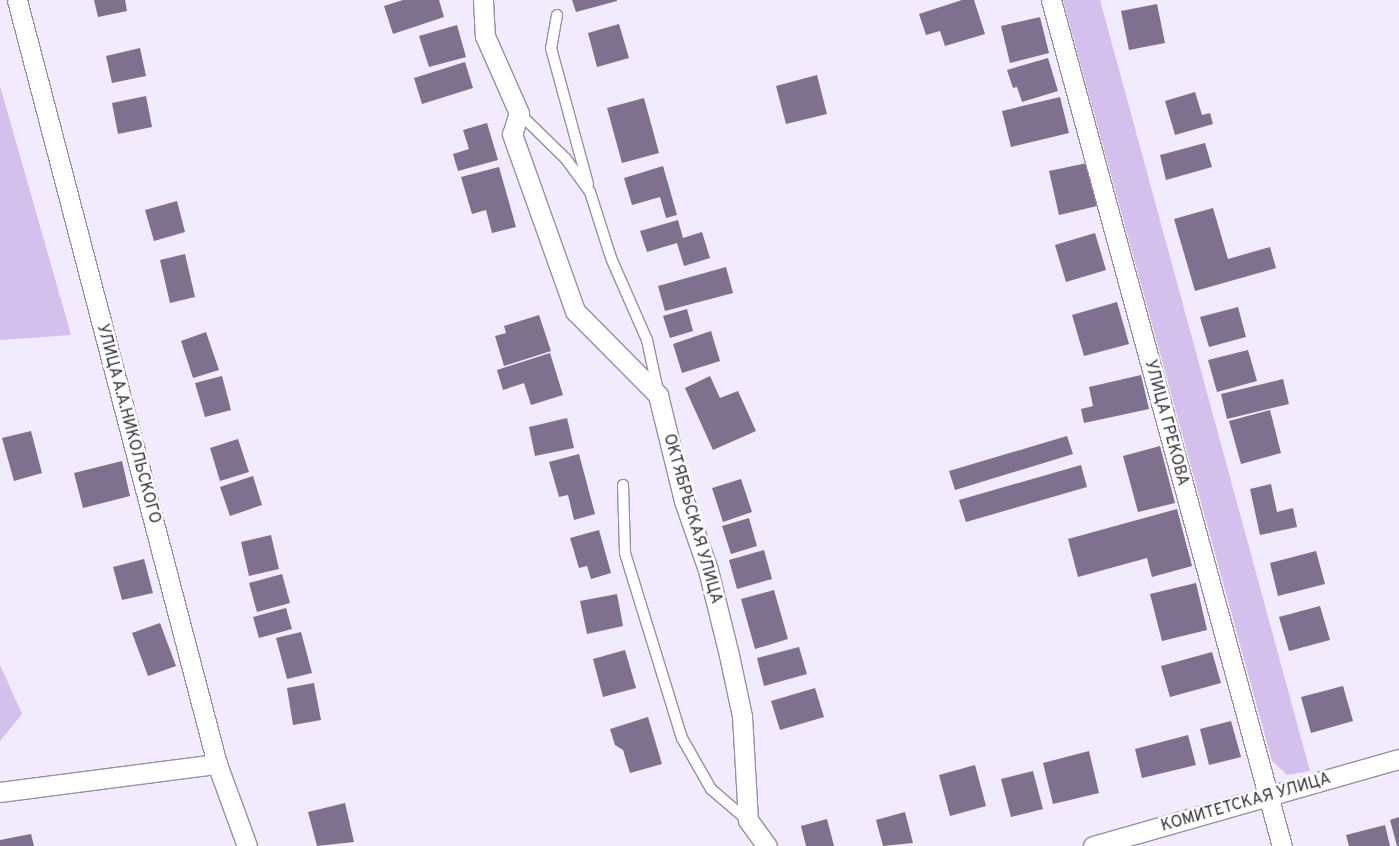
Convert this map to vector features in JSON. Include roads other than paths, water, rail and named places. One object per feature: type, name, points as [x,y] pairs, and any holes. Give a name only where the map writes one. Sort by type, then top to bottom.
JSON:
[{"type":"street","name":"УЛИЦА А.А.НИКОЛЬСКОГО","points":[[17,0],[217,764],[247,846]]},
{"type":"street","points":[[483,0],[485,36],[519,113],[512,134],[575,312],[658,395]]},
{"type":"street","name":"УЛИЦА ГРЕКОВА","points":[[1051,0],[1282,846]]},
{"type":"street","name":"ОКТЯБРЬСКАЯ УЛИЦА","points":[[658,395],[684,501],[708,570],[742,716],[748,820]]},
{"type":"street","name":"КОМИТЕТСКАЯ УЛИЦА","points":[[1093,846],[1399,758]]},
{"type":"street","points":[[0,792],[217,764]]},
{"type":"street","points":[[748,820],[768,846]]},
{"type":"lane","points":[[557,15],[551,48],[610,258],[648,340],[658,395]]},
{"type":"lane","points":[[519,113],[566,159],[590,192]]},
{"type":"lane","points":[[623,484],[626,553],[682,738],[711,789],[748,820]]}]
